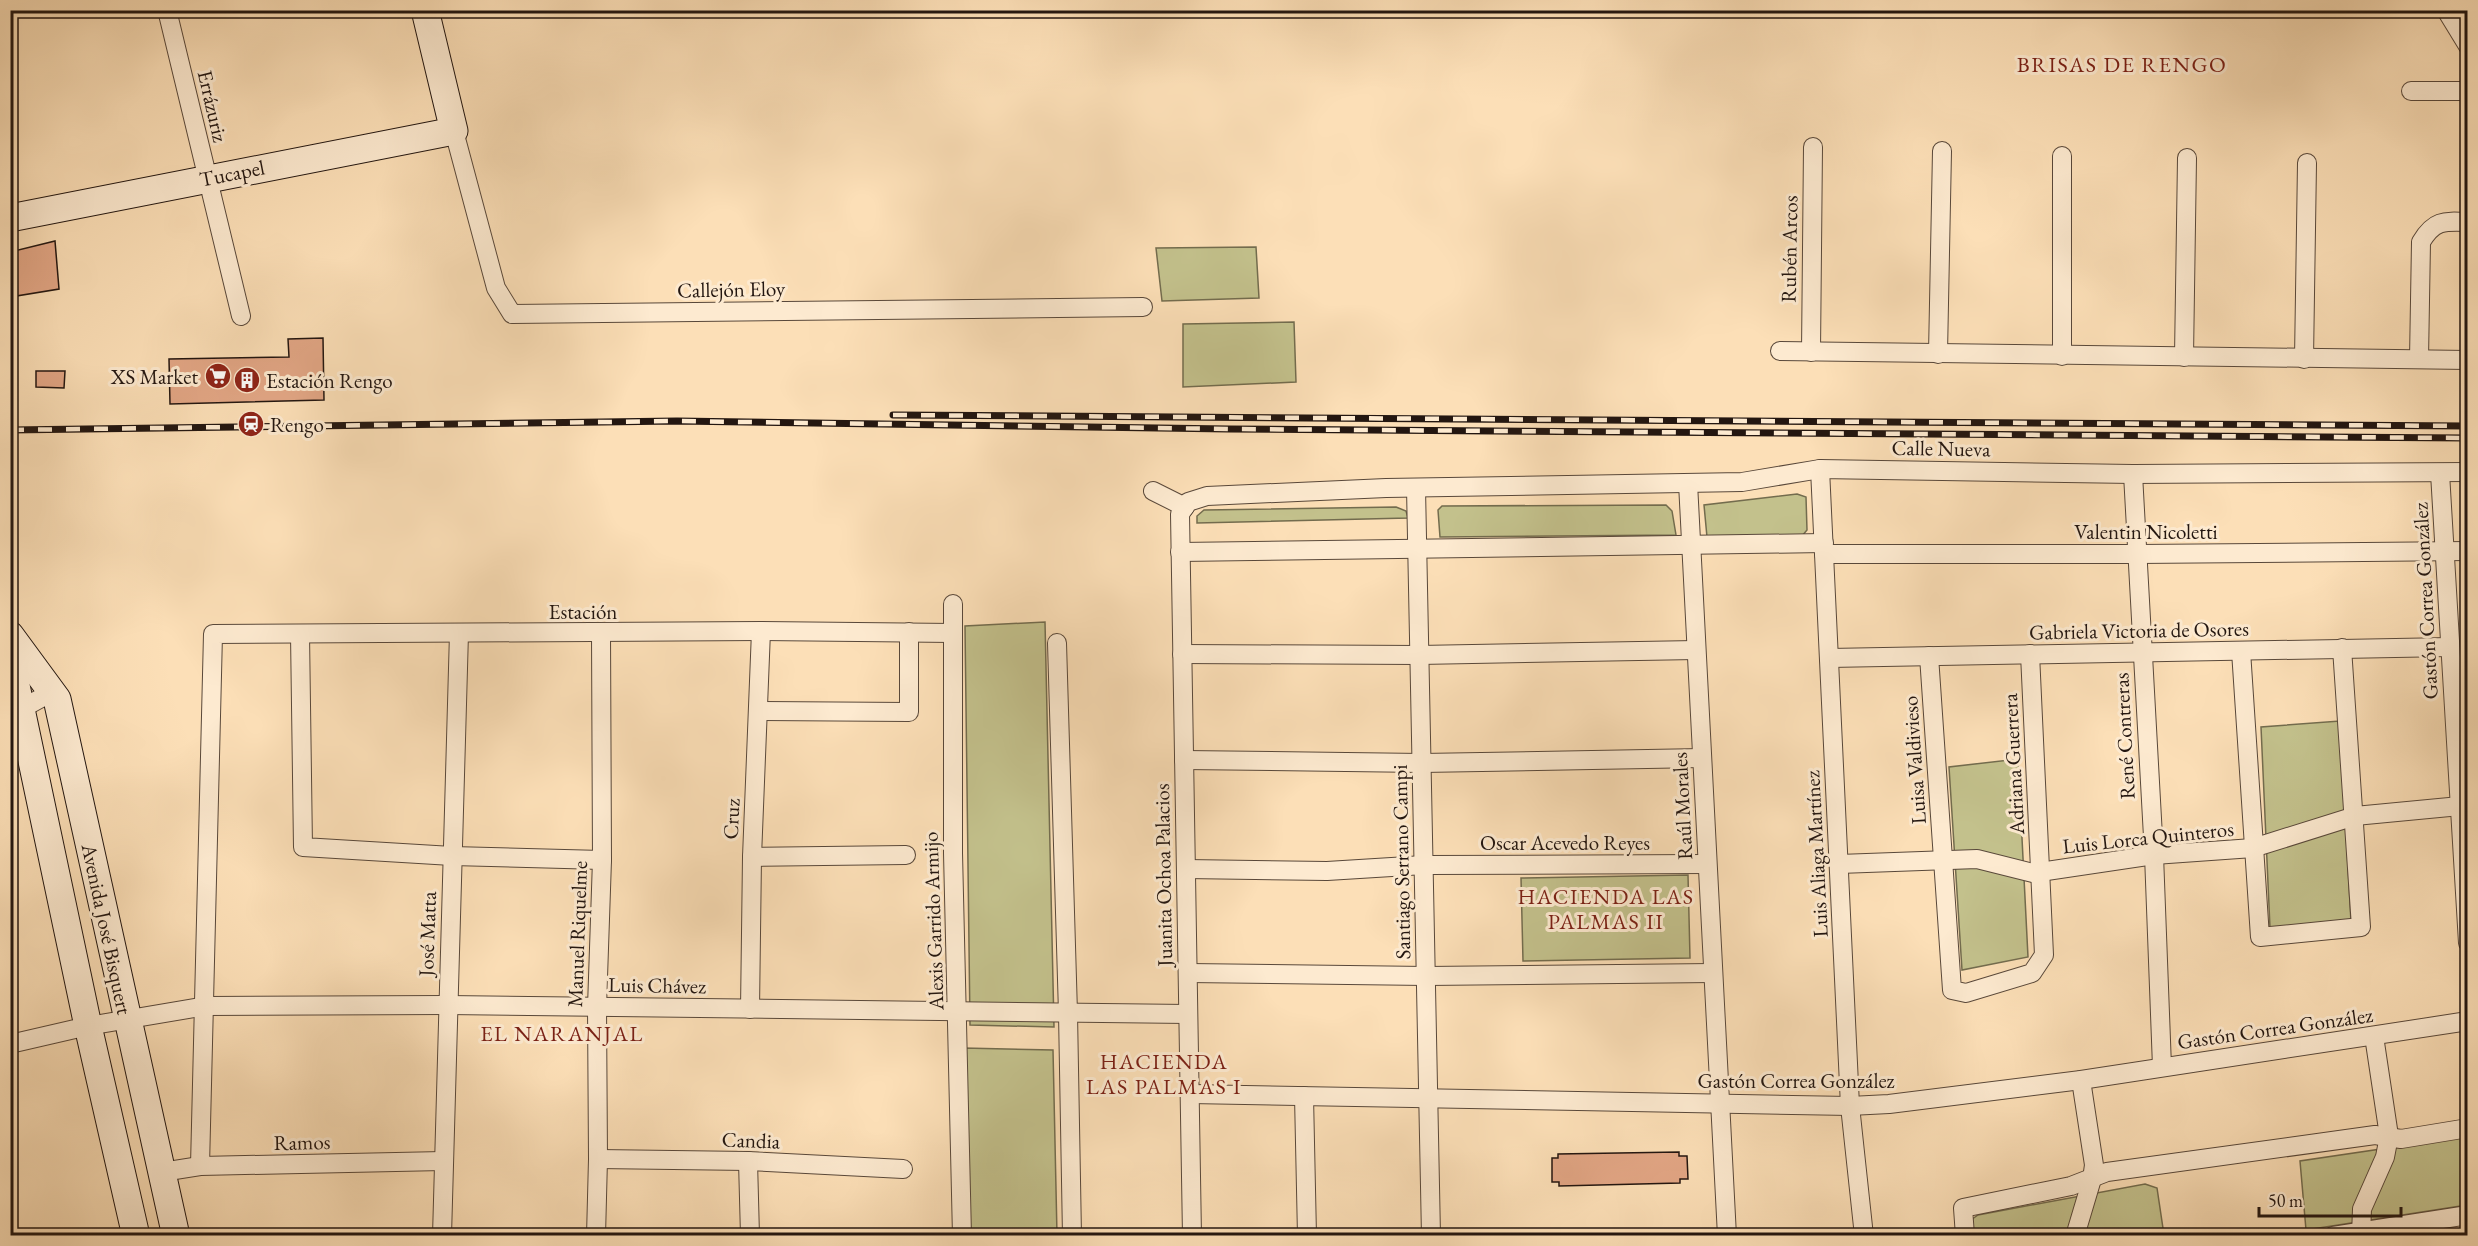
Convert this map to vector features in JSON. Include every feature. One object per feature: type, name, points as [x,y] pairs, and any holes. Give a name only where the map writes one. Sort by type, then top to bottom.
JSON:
[{"type":"main road","points":[[425,10],[454,130]]},
{"type":"main road","name":"Tucapel","points":[[10,218],[454,130]]},
{"type":"main road","name":"Avenida José Bisquert","points":[[10,634],[57,699],[126,1019],[176,1236]]},
{"type":"main road","name":"Avenida José Bisquert","points":[[10,657],[16,710],[136,1236]]},
{"type":"street","name":"Errázuriz","points":[[167,10],[241,316]]},
{"type":"street","points":[[2446,10],[2468,46]]},
{"type":"street","points":[[2411,91],[2468,91]]},
{"type":"street","name":"Callejón Eloy","points":[[454,130],[496,288],[513,314],[1143,307]]},
{"type":"street","name":"Rubén Arcos","points":[[1811,352],[1813,147]]},
{"type":"street","points":[[1938,354],[1942,151]]},
{"type":"street","points":[[2062,156],[2062,356]]},
{"type":"street","points":[[2184,357],[2187,158]]},
{"type":"street","points":[[2304,359],[2307,163]]},
{"type":"street","points":[[2419,359],[2421,242],[2429,229],[2436,225],[2448,222],[2468,222]]},
{"type":"street","points":[[1780,351],[2468,360]]},
{"type":"street","name":"Calle Nueva","points":[[1182,510],[1188,502],[1207,496],[1416,488],[1742,482],[1820,469],[2133,474],[2468,472]]},
{"type":"street","name":"Luis Aliaga Martínez","points":[[1820,469],[1850,1106],[1864,1236]]},
{"type":"street","name":"Gastón Correa González","points":[[2440,473],[2450,646],[2462,759],[2460,806],[2468,943]]},
{"type":"street","name":"René Contreras","points":[[2133,474],[2154,855],[2162,1067]]},
{"type":"street","name":"Raúl Morales","points":[[1688,483],[1727,1236]]},
{"type":"street","name":"Santiago Serrano Campi","points":[[1416,488],[1431,1236]]},
{"type":"street","points":[[1153,491],[1182,510]]},
{"type":"street","name":"Juanita Ochoa Palacios","points":[[1182,510],[1180,552],[1192,1236]]},
{"type":"street","name":"Valentin Nicoletti","points":[[1180,552],[1691,545],[2138,554],[2468,551]]},
{"type":"street","name":"Alexis Garrido Armijo","points":[[953,604],[953,853],[962,1236]]},
{"type":"street","name":"Estación","points":[[206,1006],[213,634],[761,631],[953,633]]},
{"type":"street","name":"Cruz","points":[[750,1009],[752,857],[761,631]]},
{"type":"street","points":[[759,711],[909,712],[909,632]]},
{"type":"street","name":"José Matta","points":[[442,1236],[459,633]]},
{"type":"street","name":"Manuel Riquelme","points":[[596,1236],[597,1007],[602,861],[602,633]]},
{"type":"street","points":[[300,634],[303,847],[452,856],[602,861]]},
{"type":"street","points":[[1057,643],[1072,1236]]},
{"type":"street","name":"Gabriela Victoria de Osores","points":[[1829,658],[2450,646]]},
{"type":"street","points":[[2241,651],[2260,937],[2361,927],[2342,648]]},
{"type":"street","points":[[1182,654],[1419,655],[1696,650]]},
{"type":"street","name":"Adriana Guerrera","points":[[1943,860],[1952,990],[1966,993],[2032,973],[2044,955],[2030,654]]},
{"type":"street","name":"Luisa Valdivieso","points":[[1929,656],[1943,860]]},
{"type":"street","points":[[16,710],[52,692]]},
{"type":"street","points":[[1184,760],[1422,763],[1702,758]]},
{"type":"street","name":"Luis Lorca Quinteros","points":[[1839,864],[1977,859],[2033,873],[2154,855],[2253,848],[2355,816],[2460,806]]},
{"type":"street","points":[[752,857],[906,855]]},
{"type":"street","name":"Oscar Acevedo Reyes","points":[[1186,869],[1327,871],[1424,865],[1707,864]]},
{"type":"street","points":[[1188,973],[1426,976],[1713,974]]},
{"type":"street","name":"Luis Chávez","points":[[10,1044],[88,1026],[206,1006],[447,1005],[1188,1014]]},
{"type":"street","points":[[200,1166],[206,1006]]},
{"type":"street","name":"Gastón Correa González","points":[[1190,1094],[1850,1106],[1888,1104],[2081,1080],[2468,1021]]},
{"type":"street","points":[[2361,1233],[2362,1209],[2385,1157],[2389,1136],[2374,1036]]},
{"type":"street","points":[[2075,1236],[2094,1165],[2081,1080]]},
{"type":"street","points":[[1304,1096],[1307,1236]]},
{"type":"street","points":[[1965,1236],[1963,1208],[2071,1186],[2107,1172],[2375,1135],[2401,1139],[2468,1128]]},
{"type":"street","name":"Candia","points":[[598,1159],[748,1161],[903,1169]]},
{"type":"street","name":"Ramos","points":[[162,1172],[200,1166],[443,1161]]},
{"type":"street","points":[[748,1161],[750,1236]]},
{"type":"street","points":[[2333,1236],[2468,1215]]},
{"type":"shaded area","points":[[1256,247],[1259,298],[1162,301],[1156,248]]},
{"type":"shaded area","points":[[1294,322],[1296,382],[1183,387],[1183,324]]},
{"type":"shaded area","points":[[1797,494],[1806,497],[1807,530],[1802,536],[1707,537],[1704,505]]},
{"type":"shaded area","points":[[1666,505],[1672,511],[1676,535],[1440,537],[1438,510],[1442,506]]},
{"type":"shaded area","points":[[1396,507],[1406,511],[1408,518],[1197,523],[1197,516],[1204,510]]},
{"type":"shaded area","points":[[1045,622],[1054,1027],[970,1025],[965,626]]},
{"type":"shaded area","points":[[2340,721],[2351,922],[2270,928],[2261,727]]},
{"type":"shaded area","points":[[2018,759],[2028,957],[1962,970],[1949,767]]},
{"type":"shaded area","points":[[1688,875],[1690,958],[1523,961],[1521,878]]},
{"type":"shaded area","points":[[963,1048],[1053,1050],[1057,1235],[969,1235]]},
{"type":"shaded area","points":[[2462,1137],[2467,1139],[2467,1205],[2306,1230],[2300,1161]]},
{"type":"shaded area","points":[[2145,1184],[2157,1188],[2164,1235],[1969,1235],[1968,1222],[1978,1215]]},
{"type":"building","points":[[55,241],[59,289],[10,297],[10,252]]},
{"type":"building","name":"Estación Rengo","points":[[323,338],[324,400],[170,404],[169,359],[289,357],[288,339]]},
{"type":"building","points":[[36,371],[65,371],[64,388],[36,387]]},
{"type":"building","points":[[1679,1152],[1679,1156],[1687,1156],[1688,1179],[1680,1179],[1680,1183],[1559,1186],[1559,1182],[1552,1182],[1552,1158],[1558,1158],[1558,1154]]},
{"type":"railway","points":[[893,415],[2468,426]]},
{"type":"railway","points":[[10,430],[677,421],[1229,429],[2468,438]]},
{"type":"place","name":"XS Market","points":[[218,376]]},
{"type":"place","name":"Estación Rengo","points":[[247,380]]},
{"type":"place","name":"Rengo","points":[[251,424]]},
{"type":"district","name":"BRISAS DE RENGO","points":[[2122,64]]},
{"type":"district","name":"HACIENDA LAS PALMAS II","points":[[1606,908]]},
{"type":"district","name":"EL NARANJAL","points":[[562,1033]]},
{"type":"district","name":"HACIENDA LAS PALMAS I","points":[[1164,1074]]}]
